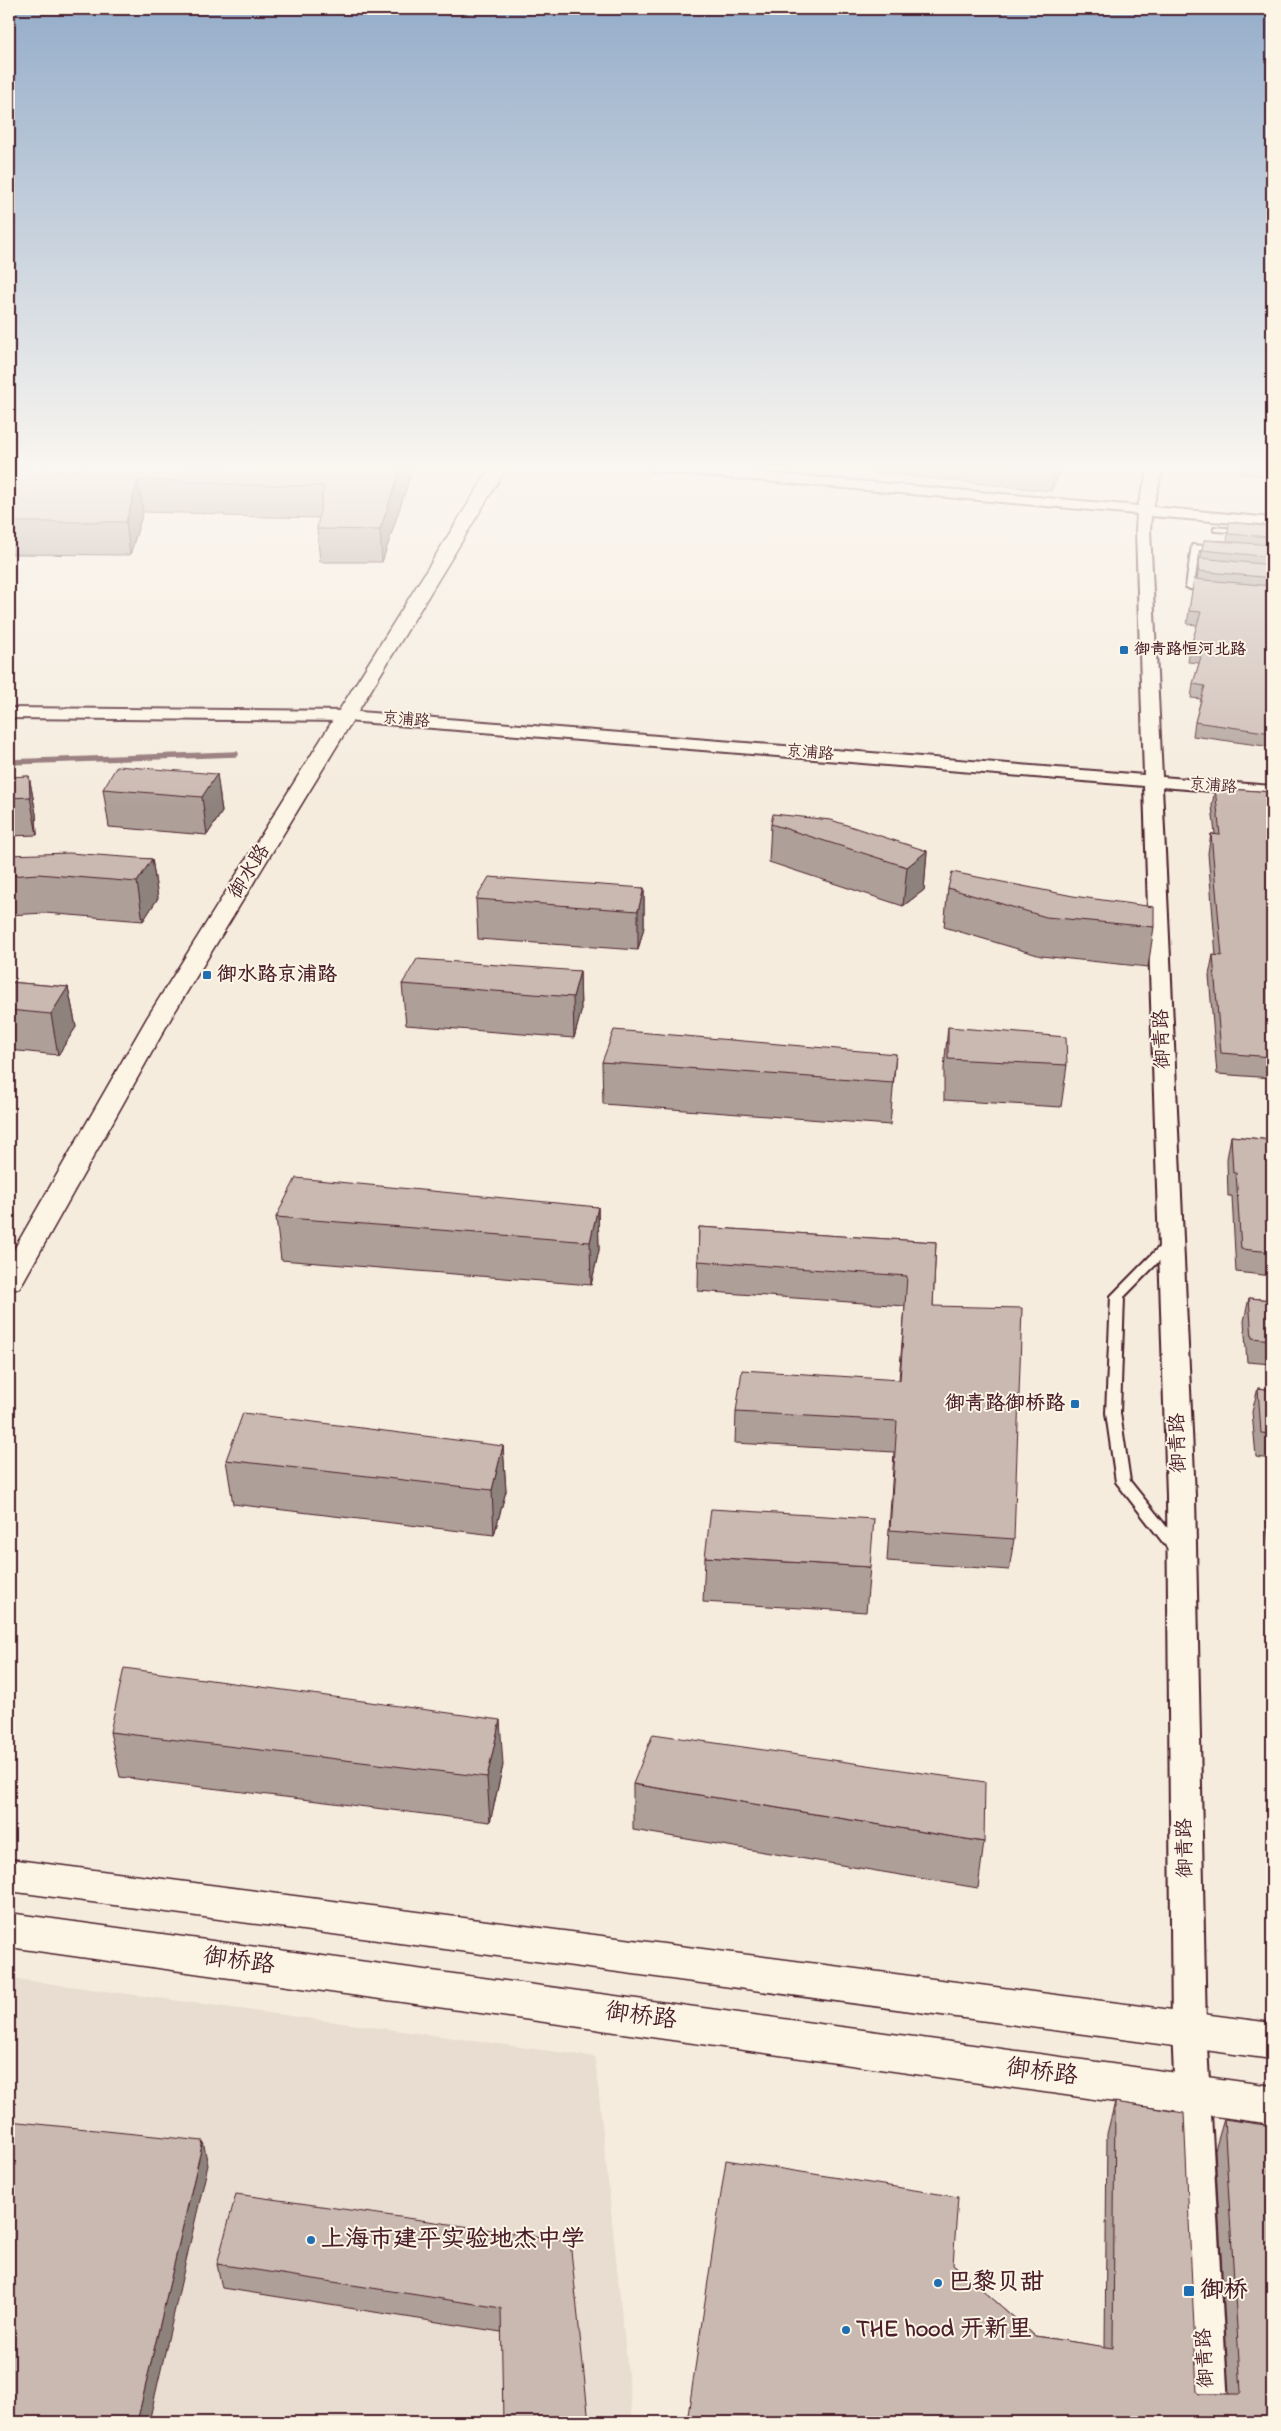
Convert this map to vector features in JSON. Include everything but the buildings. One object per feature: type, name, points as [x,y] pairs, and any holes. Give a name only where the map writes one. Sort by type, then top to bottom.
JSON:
[{"type":"street","name":"御水路","points":[[9,1282],[160,1018],[430,580]]},
{"type":"street","name":"御青路","points":[[1146,580],[1182,1556],[1189,2029],[1209,2422]]},
{"type":"street","name":"京浦路","points":[[9,713],[347,716],[1272,791]]},
{"type":"street","points":[[9,1875],[1272,2041]]},
{"type":"street","name":"御桥路","points":[[9,1930],[1272,2105]]},
{"type":"lane","points":[[1192,580],[1190,587],[1218,590]]},
{"type":"lane","points":[[1171,1241],[1118,1296],[1113,1413],[1123,1482],[1182,1556]]},
{"type":"shaded area","name":"上海市建平实验地杰中学","points":[[9,1978],[595,2057],[633,2422],[9,2422]]},
{"type":"waterway","points":[[9,762],[236,754]]},
{"type":"place","name":"御青路恒河北路","points":[[1124,650]]},
{"type":"place","name":"御水路京浦路","points":[[207,975]]},
{"type":"place","name":"御青路御桥路","points":[[1075,1404]]},
{"type":"place","name":"上海市建平实验地杰中学","points":[[311,2240]]},
{"type":"place","name":"巴黎贝甜","points":[[938,2283]]},
{"type":"place","name":"御桥","points":[[1189,2291]]},
{"type":"place","name":"THE hood 开新里","points":[[846,2330]]}]
